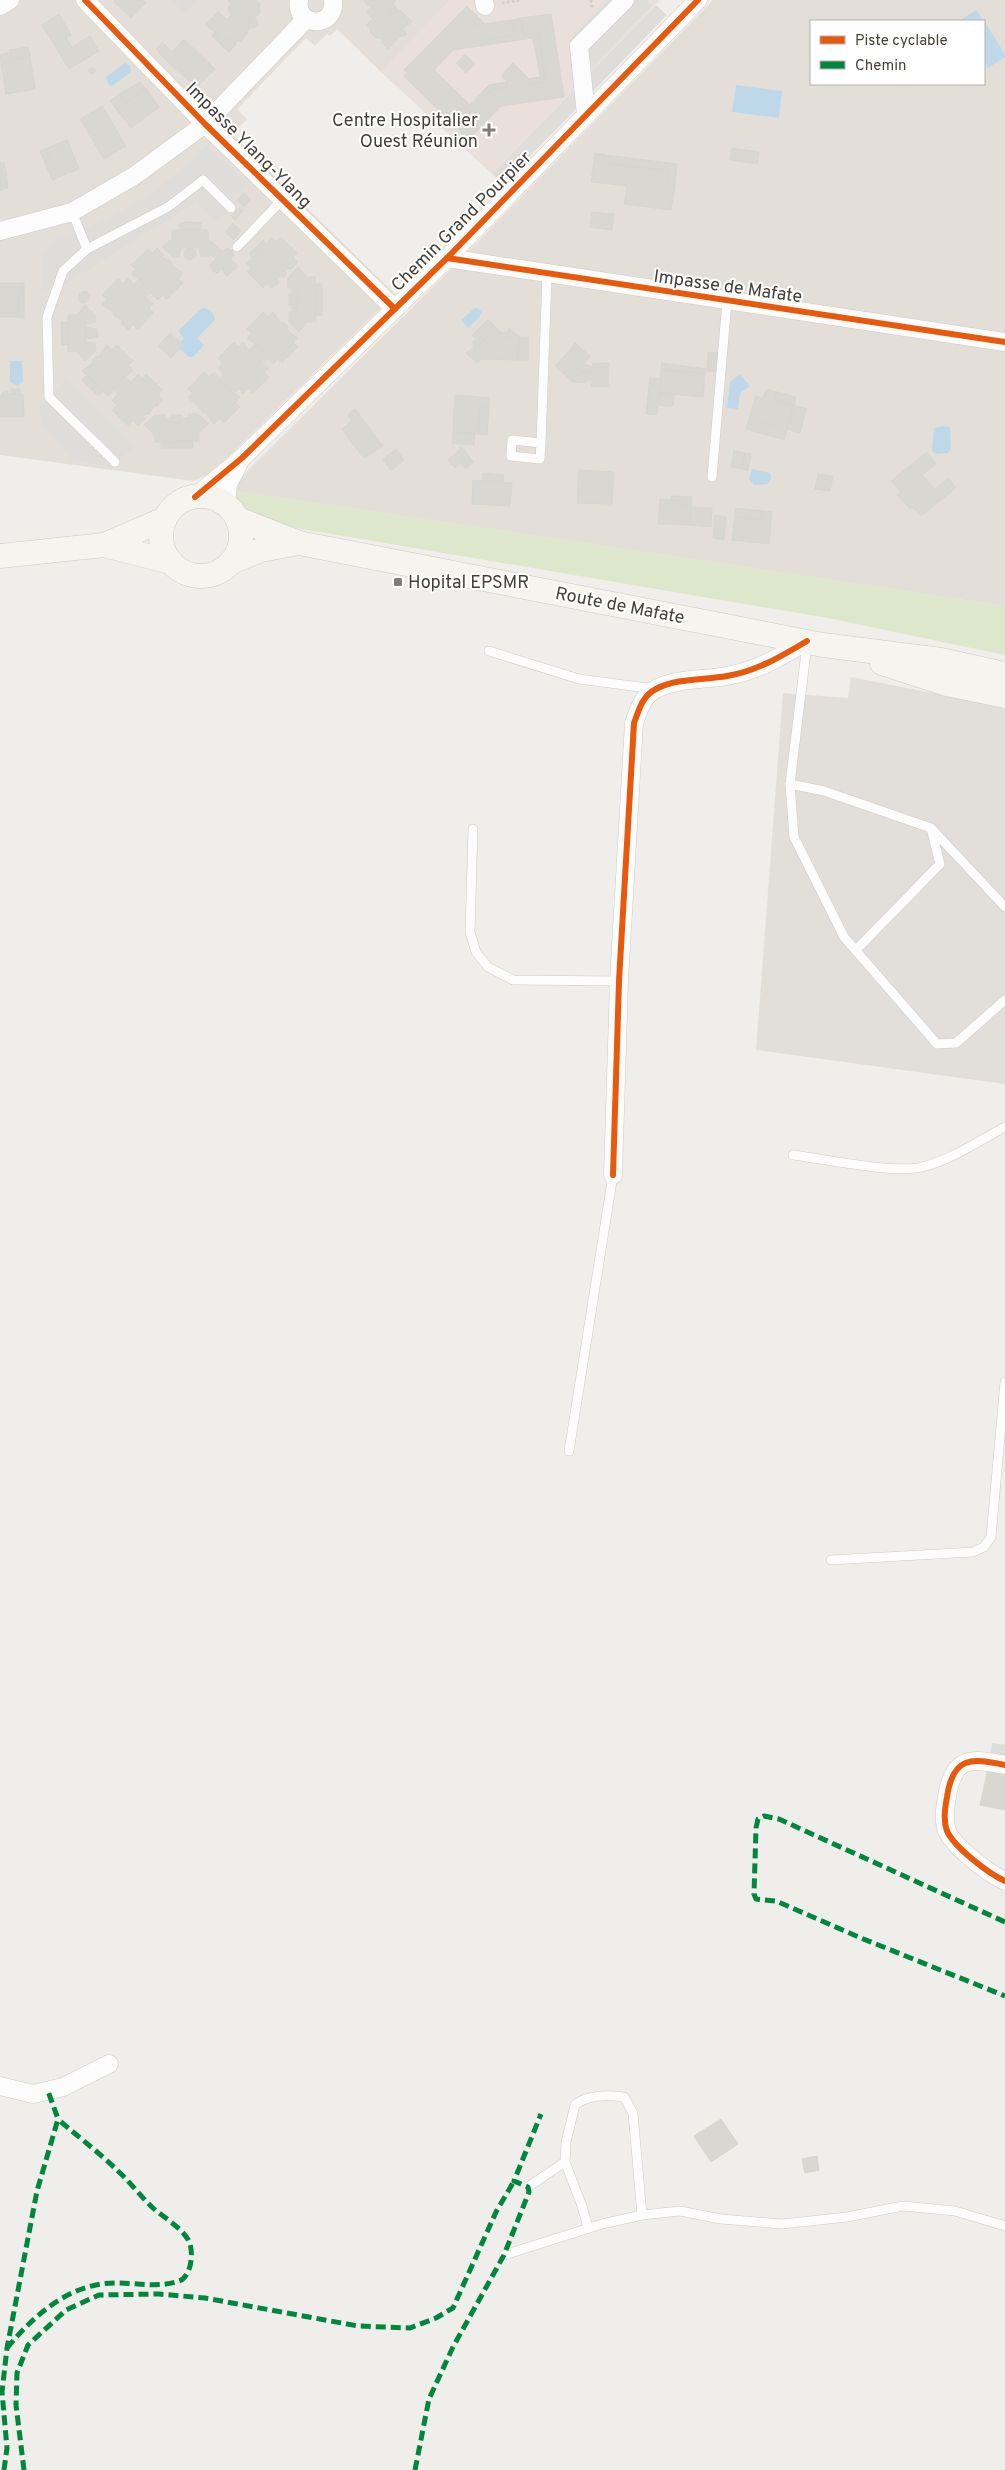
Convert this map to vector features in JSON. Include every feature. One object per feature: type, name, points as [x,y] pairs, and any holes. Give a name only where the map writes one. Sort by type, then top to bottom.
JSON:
[{"type":"main road","points":[[0,556],[104,545],[165,519],[177,504],[195,497],[211,497],[232,512],[241,542],[232,562],[212,574],[201,576],[184,572],[171,562],[104,545]]},
{"type":"main road","name":"Route de Mafate","points":[[232,512],[299,543],[815,643],[940,660],[1005,674]]},
{"type":"main road","points":[[165,519],[162,542],[171,562]]},
{"type":"main road","name":"Route de Mafate","points":[[232,562],[261,550],[299,543]]},
{"type":"main road","name":"Route de Mafate","points":[[815,643],[947,684],[1005,696]]},
{"type":"street","points":[[0,6],[10,0]]},
{"type":"street","name":"Impasse Ylang-Ylang","points":[[85,0],[205,124],[395,309]]},
{"type":"street","points":[[299,0],[299,10],[306,19],[317,22],[327,18],[333,8],[332,0]]},
{"type":"street","points":[[586,115],[579,46],[625,0]]},
{"type":"street","name":"Chemin Grand Pourpier","points":[[195,497],[242,458],[447,258],[698,0]]},
{"type":"street","name":"Impasse Ylang-Ylang","points":[[0,231],[72,212],[134,176],[205,124],[306,19]]},
{"type":"street","name":"Impasse de Mafate","points":[[447,258],[547,275],[1005,342]]},
{"type":"street","name":"Chemin Grand Pourpier","points":[[232,512],[228,484],[242,458]]},
{"type":"street","points":[[613,1175],[620,981],[634,723],[643,700],[655,689],[671,684],[729,676],[767,664],[815,643]]},
{"type":"street","points":[[1005,1765],[977,1759],[961,1764],[951,1776],[944,1822],[948,1833],[966,1853],[1005,1881]]},
{"type":"street","points":[[0,2086],[33,2094],[63,2087],[109,2064]]},
{"type":"lane","points":[[115,462],[49,397],[46,318],[62,271],[86,249],[168,207],[203,180],[231,208]]},
{"type":"lane","points":[[237,246],[283,199]]},
{"type":"lane","points":[[72,212],[86,249]]},
{"type":"lane","points":[[541,443],[547,275]]},
{"type":"lane","points":[[712,477],[727,301]]},
{"type":"lane","points":[[815,643],[790,784],[794,837],[844,937],[937,1044],[956,1043],[1005,1000]]},
{"type":"lane","points":[[489,651],[579,679],[655,689]]},
{"type":"lane","points":[[790,784],[824,791],[931,828],[1005,907]]},
{"type":"lane","points":[[856,950],[940,864],[931,828]]},
{"type":"lane","points":[[473,829],[470,932],[476,952],[488,967],[512,980],[620,981]]},
{"type":"lane","points":[[793,1155],[897,1168],[922,1167],[953,1154],[1005,1127]]},
{"type":"lane","points":[[569,1451],[613,1175]]},
{"type":"lane","points":[[831,1560],[973,1552],[984,1547],[991,1537],[1005,1382]]},
{"type":"lane","points":[[588,2227],[565,2162],[566,2142],[575,2105],[579,2101],[608,2095],[624,2098],[633,2113],[642,2215]]},
{"type":"lane","points":[[528,2187],[565,2162]]},
{"type":"lane","points":[[504,2255],[588,2227],[642,2215],[680,2211],[721,2220],[782,2224],[847,2218],[903,2206],[955,2212],[1005,2226]]},
{"type":"shaded area","points":[[0,0],[451,0],[381,72],[337,29],[330,36],[327,34],[315,46],[306,38],[237,109],[247,119],[232,134],[395,294],[224,461],[207,475],[193,481],[0,455]]},
{"type":"shaded area","points":[[171,0],[195,0],[196,2],[185,13]]},
{"type":"shaded area","name":"Centre Hospitalier Ouest Réunion","points":[[451,0],[660,0],[492,174],[381,72]]},
{"type":"shaded area","points":[[608,0],[646,0],[652,5],[595,64],[573,45],[572,37]]},
{"type":"shaded area","points":[[713,0],[1005,0],[1005,606],[228,490],[450,270]]},
{"type":"shaded area","points":[[656,5],[667,15],[503,184],[492,174]]},
{"type":"shaded area","points":[[207,146],[247,186],[226,202],[231,208],[215,221],[196,202],[56,290],[42,290],[42,255],[50,242],[80,231],[124,210],[158,189]]},
{"type":"shaded area","points":[[66,379],[135,447],[109,467],[74,460],[41,425],[40,406]]},
{"type":"shaded area","points":[[851,677],[1005,707],[1005,1084],[756,1050],[783,693],[848,698]]},
{"type":"shaded area","points":[[992,1743],[1005,1745],[1005,1765],[989,1762]]},
{"type":"green space","points":[[228,490],[1005,606],[1005,655],[828,618],[279,525],[246,510]]},
{"type":"water","points":[[976,10],[983,20],[961,20]]},
{"type":"water","points":[[985,23],[1005,54],[1005,57],[988,68],[985,63]]},
{"type":"water","points":[[125,63],[130,66],[131,72],[112,86],[108,84],[106,77]]},
{"type":"water","points":[[736,85],[782,91],[779,118],[732,112]]},
{"type":"water","points":[[476,307],[483,313],[468,328],[461,320]]},
{"type":"water","points":[[202,308],[207,308],[211,311],[215,320],[197,338],[204,345],[193,357],[189,357],[177,346],[184,338],[178,331]]},
{"type":"water","points":[[10,361],[22,361],[23,382],[17,386],[10,382]]},
{"type":"water","points":[[740,374],[750,386],[740,393],[738,409],[727,408],[730,382]]},
{"type":"water","points":[[950,427],[951,449],[948,453],[937,454],[932,451],[934,428]]},
{"type":"water","points":[[752,469],[770,473],[771,479],[768,484],[754,485],[749,479]]},
{"type":"building","points":[[115,0],[143,0],[146,3],[131,18],[114,2]]},
{"type":"building","points":[[228,0],[236,0],[245,9],[230,22],[226,20],[231,15],[228,8],[231,3]]},
{"type":"building","points":[[236,0],[256,0],[260,4],[260,13],[247,24],[250,28],[235,44],[227,37],[220,44],[215,39],[219,35],[208,27],[215,21],[212,18],[218,12],[230,22],[245,9]]},
{"type":"building","points":[[365,0],[381,0],[392,9],[388,14],[390,17],[398,9],[405,15],[402,18],[409,24],[398,32],[402,35],[396,41],[389,34],[383,41],[366,25],[378,13],[365,3]]},
{"type":"building","points":[[381,0],[396,0],[393,4],[398,9],[390,17],[388,14],[392,9]]},
{"type":"building","points":[[467,6],[478,17],[473,22],[477,25],[513,20],[515,35],[467,43],[460,36],[426,70],[470,112],[491,90],[508,87],[507,82],[501,76],[513,63],[529,79],[529,84],[546,82],[538,32],[523,34],[521,18],[551,14],[564,97],[501,106],[472,136],[469,134],[466,137],[404,76],[407,73],[404,70]]},
{"type":"building","points":[[371,7],[378,13],[373,19],[366,12]]},
{"type":"building","points":[[59,14],[71,35],[66,38],[72,47],[90,36],[99,51],[69,69],[42,25]]},
{"type":"building","points":[[405,15],[412,22],[409,24],[402,18]]},
{"type":"building","points":[[478,17],[485,24],[477,25],[473,22]]},
{"type":"building","points":[[212,18],[215,21],[208,27],[205,25]]},
{"type":"building","points":[[253,18],[258,23],[253,28],[248,23]]},
{"type":"building","points":[[521,18],[523,34],[538,32],[546,82],[529,84],[529,79],[540,77],[533,38],[453,50],[434,70],[470,105],[489,85],[507,82],[508,87],[491,90],[470,112],[426,70],[460,36],[467,43],[515,35],[513,20]]},
{"type":"building","points":[[371,29],[379,37],[377,39],[369,31]]},
{"type":"building","points":[[402,29],[407,34],[403,37],[398,32]]},
{"type":"building","points":[[215,32],[219,35],[215,39],[212,35]]},
{"type":"building","points":[[246,32],[248,33],[240,42],[238,40]]},
{"type":"building","points":[[389,34],[396,41],[388,49],[381,42]]},
{"type":"building","points":[[227,37],[236,45],[229,52],[220,44]]},
{"type":"building","points":[[184,39],[191,46],[179,58],[174,54],[167,61],[156,49],[162,42],[172,52]]},
{"type":"building","points":[[191,46],[215,69],[196,88],[167,61],[174,54],[179,58]]},
{"type":"building","points":[[28,47],[30,57],[11,60],[9,50]]},
{"type":"building","points":[[9,53],[11,60],[30,57],[35,89],[6,94],[0,55]]},
{"type":"building","points":[[465,54],[475,64],[466,73],[456,63]]},
{"type":"building","points":[[93,67],[96,71],[91,74],[88,70]]},
{"type":"building","points":[[140,82],[146,88],[126,103],[119,94]]},
{"type":"building","points":[[146,88],[159,107],[131,128],[110,101],[119,94],[126,103]]},
{"type":"building","points":[[102,106],[126,146],[104,159],[80,119]]},
{"type":"building","points":[[67,140],[71,149],[63,151],[61,147],[50,152],[51,156],[44,160],[40,151]]},
{"type":"building","points":[[61,147],[63,151],[71,149],[79,169],[70,173],[69,171],[66,172],[67,174],[52,180],[44,160],[51,156],[50,152]]},
{"type":"building","points":[[732,148],[759,152],[757,164],[730,160]]},
{"type":"building","points":[[595,153],[605,155],[605,163],[669,171],[667,183],[675,184],[671,210],[624,204],[627,186],[591,182]]},
{"type":"building","points":[[605,155],[677,164],[675,184],[667,183],[669,171],[605,163]]},
{"type":"building","points":[[4,162],[6,172],[0,174],[0,163]]},
{"type":"building","points":[[6,172],[8,188],[0,190],[0,174]]},
{"type":"building","points":[[244,193],[251,199],[244,207],[237,200]]},
{"type":"building","points":[[239,208],[243,211],[235,220],[231,216]]},
{"type":"building","points":[[592,212],[614,214],[612,230],[590,227]]},
{"type":"building","points":[[185,222],[201,223],[201,230],[179,230],[179,224]]},
{"type":"building","points":[[233,223],[241,231],[234,240],[225,232]]},
{"type":"building","points":[[172,230],[208,230],[208,239],[223,252],[216,259],[211,254],[208,257],[201,257],[199,248],[181,248],[179,257],[173,257],[162,247],[172,239]]},
{"type":"building","points":[[271,237],[298,262],[285,272],[287,273],[283,278],[281,276],[277,280],[279,282],[272,288],[246,263],[258,254],[256,252],[261,248],[263,249]]},
{"type":"building","points":[[281,237],[297,253],[293,258],[276,241]]},
{"type":"building","points":[[263,240],[266,245],[256,252],[258,254],[254,258],[252,257],[249,254]]},
{"type":"building","points":[[157,248],[164,255],[162,257],[183,273],[158,300],[151,293],[152,291],[142,285],[144,283],[131,274]]},
{"type":"building","points":[[188,248],[192,248],[196,254],[192,260],[188,260],[184,256],[184,252]]},
{"type":"building","points":[[226,248],[232,250],[234,256],[218,273],[212,271],[210,265]]},
{"type":"building","points":[[148,249],[152,253],[136,269],[131,265]]},
{"type":"building","points":[[231,260],[238,266],[227,276],[222,270]]},
{"type":"building","points":[[251,267],[267,284],[263,288],[247,272]]},
{"type":"building","points":[[298,267],[307,277],[315,277],[316,322],[307,322],[299,332],[289,322],[289,312],[296,312],[298,295],[295,288],[288,288],[288,278]]},
{"type":"building","points":[[128,278],[134,285],[133,287],[153,304],[128,330],[121,323],[123,321],[113,315],[114,313],[102,304]]},
{"type":"building","points":[[118,279],[123,283],[107,299],[102,295]]},
{"type":"building","points":[[178,279],[183,283],[167,299],[162,295]]},
{"type":"building","points":[[138,280],[152,291],[145,298],[141,294],[143,293],[133,287]]},
{"type":"building","points":[[0,283],[22,283],[22,295],[19,295],[18,317],[0,317]]},
{"type":"building","points":[[22,283],[24,283],[24,318],[18,317],[19,295],[22,295]]},
{"type":"building","points":[[316,284],[322,284],[322,316],[316,315]]},
{"type":"building","points":[[292,288],[295,288],[298,295],[296,312],[292,312],[292,305],[289,305],[289,295],[292,294]]},
{"type":"building","points":[[86,291],[90,295],[88,301],[82,303],[78,299],[80,293]]},
{"type":"building","points":[[85,305],[96,316],[95,322],[86,324],[86,342],[95,343],[96,350],[85,361],[77,351],[68,352],[68,315],[77,315]]},
{"type":"building","points":[[149,308],[153,313],[138,329],[133,325]]},
{"type":"building","points":[[263,312],[268,317],[251,333],[247,329]]},
{"type":"building","points":[[273,312],[282,324],[283,322],[288,327],[286,329],[298,338],[273,364],[266,357],[268,355],[264,351],[263,353],[257,348],[259,347],[247,338]]},
{"type":"building","points":[[488,319],[494,325],[478,340],[472,335]]},
{"type":"building","points":[[61,322],[68,322],[68,344],[62,345]]},
{"type":"building","points":[[494,325],[500,332],[500,336],[508,337],[513,332],[520,337],[517,360],[482,359],[474,350],[488,337],[485,334]]},
{"type":"building","points":[[86,327],[97,329],[98,337],[86,339]]},
{"type":"building","points":[[510,328],[513,332],[508,337],[500,336],[500,332],[506,333]]},
{"type":"building","points":[[170,333],[183,345],[171,358],[158,346]]},
{"type":"building","points":[[485,334],[488,337],[474,350],[473,342]]},
{"type":"building","points":[[520,337],[529,337],[528,360],[517,360]]},
{"type":"building","points":[[234,342],[239,347],[222,363],[218,358]]},
{"type":"building","points":[[243,342],[252,354],[254,353],[258,357],[257,359],[269,368],[243,394],[235,381],[233,383],[218,368]]},
{"type":"building","points":[[256,343],[259,347],[257,348],[268,355],[265,363],[257,359],[258,357],[249,350]]},
{"type":"building","points":[[294,343],[298,347],[282,363],[278,359]]},
{"type":"building","points":[[575,343],[590,356],[584,364],[593,367],[592,373],[580,372],[575,366],[582,358],[571,349]]},
{"type":"building","points":[[107,345],[133,370],[113,388],[115,389],[108,396],[82,371],[94,362],[92,360],[97,356],[99,357]]},
{"type":"building","points":[[117,345],[133,361],[128,366],[112,349]]},
{"type":"building","points":[[473,348],[482,359],[477,363],[466,353]]},
{"type":"building","points":[[571,349],[582,358],[575,366],[580,372],[592,373],[593,363],[609,363],[608,387],[591,386],[592,380],[586,380],[585,383],[573,382],[555,366]]},
{"type":"building","points":[[708,352],[719,353],[718,356],[708,355]]},
{"type":"building","points":[[708,355],[718,356],[717,372],[707,371]]},
{"type":"building","points":[[662,363],[706,369],[705,373],[661,370]]},
{"type":"building","points":[[661,370],[705,373],[703,397],[659,393]]},
{"type":"building","points":[[204,372],[209,377],[193,393],[188,389]]},
{"type":"building","points":[[214,372],[221,379],[219,380],[229,387],[228,389],[240,397],[214,424],[205,411],[204,413],[200,407],[188,398]]},
{"type":"building","points":[[264,372],[269,377],[253,393],[249,389]]},
{"type":"building","points":[[138,374],[163,399],[156,407],[155,405],[148,415],[147,413],[143,417],[145,419],[138,426],[112,400],[124,391],[122,389],[128,386]]},
{"type":"building","points":[[146,374],[163,390],[158,394],[142,379]]},
{"type":"building","points":[[224,374],[238,385],[239,389],[232,392],[225,382],[223,384],[219,380]]},
{"type":"building","points":[[87,376],[103,391],[98,396],[82,380]]},
{"type":"building","points":[[125,376],[132,383],[118,394],[113,388],[123,381],[121,379]]},
{"type":"building","points":[[650,378],[661,379],[657,415],[646,414]]},
{"type":"building","points":[[11,389],[20,389],[20,394],[11,394]]},
{"type":"building","points":[[766,389],[777,392],[774,400],[794,405],[787,429],[749,419],[756,396],[763,398]]},
{"type":"building","points":[[4,391],[8,391],[8,395],[0,397]]},
{"type":"building","points":[[777,392],[796,397],[794,405],[774,400]]},
{"type":"building","points":[[659,393],[674,395],[673,406],[658,405]]},
{"type":"building","points":[[8,394],[23,394],[24,417],[0,417],[0,397]]},
{"type":"building","points":[[455,395],[489,398],[489,408],[480,408],[478,434],[453,432]]},
{"type":"building","points":[[235,402],[240,407],[224,423],[219,418]]},
{"type":"building","points":[[117,405],[133,421],[128,425],[112,410]]},
{"type":"building","points":[[794,405],[806,409],[800,433],[787,429]]},
{"type":"building","points":[[480,408],[489,408],[487,435],[478,434]]},
{"type":"building","points":[[355,409],[374,434],[355,447],[342,429],[352,421],[348,415]]},
{"type":"building","points":[[188,414],[198,414],[209,424],[199,432],[199,441],[155,442],[154,433],[144,425],[155,415],[165,415],[165,422],[189,422]]},
{"type":"building","points":[[171,415],[182,415],[182,418],[189,418],[189,422],[165,422],[164,418],[171,418]]},
{"type":"building","points":[[749,419],[787,429],[784,440],[746,429]]},
{"type":"building","points":[[453,432],[475,434],[474,445],[452,443]]},
{"type":"building","points":[[374,434],[383,446],[364,458],[355,447]]},
{"type":"building","points":[[192,441],[193,448],[161,448],[161,442]]},
{"type":"building","points":[[461,447],[474,462],[466,469],[460,463],[465,459],[458,451]]},
{"type":"building","points":[[396,449],[404,460],[391,471],[383,459]]},
{"type":"building","points":[[458,451],[465,459],[455,468],[448,460]]},
{"type":"building","points":[[734,451],[745,453],[742,469],[731,467]]},
{"type":"building","points":[[927,452],[936,464],[922,475],[935,489],[948,478],[956,488],[921,516],[913,507],[910,509],[897,495],[901,492],[891,481]]},
{"type":"building","points":[[745,453],[751,454],[748,471],[742,469]]},
{"type":"building","points":[[579,470],[614,472],[612,504],[577,503]]},
{"type":"building","points":[[483,473],[504,475],[503,483],[483,481]]},
{"type":"building","points":[[818,474],[833,476],[830,491],[815,489]]},
{"type":"building","points":[[473,480],[512,483],[510,506],[472,504]]},
{"type":"building","points":[[672,496],[692,497],[691,507],[681,506],[681,501],[671,500]]},
{"type":"building","points":[[660,499],[681,501],[681,506],[691,507],[690,525],[658,524]]},
{"type":"building","points":[[691,507],[712,508],[711,527],[690,525]]},
{"type":"building","points":[[735,508],[763,511],[762,520],[735,517]]},
{"type":"building","points":[[763,511],[772,512],[769,544],[732,540],[735,517],[762,520]]},
{"type":"building","points":[[715,515],[726,517],[724,540],[713,538]]},
{"type":"building","points":[[988,1769],[1005,1773],[1005,1810],[980,1805]]},
{"type":"building","points":[[721,2119],[738,2144],[711,2162],[694,2136]]},
{"type":"building","points":[[817,2156],[819,2170],[805,2173],[802,2159]]},
{"type":"marked path","points":[[1005,1922],[779,1819],[764,1816],[758,1819],[756,1828],[754,1894],[756,1899],[776,1901],[861,1938],[1005,1996]]},
{"type":"marked path","points":[[4,2470],[7,2448],[2,2392],[7,2348],[37,2191],[58,2119],[48,2091]]},
{"type":"marked path","points":[[415,2470],[429,2399],[453,2347],[504,2255],[529,2192],[528,2187],[514,2181],[541,2114]]},
{"type":"marked path","points":[[7,2348],[42,2312],[70,2294],[101,2284],[156,2285],[172,2283],[179,2281],[187,2274],[191,2262],[191,2248],[184,2234],[153,2208],[112,2165],[58,2119]]},
{"type":"marked path","points":[[24,2470],[16,2405],[17,2373],[28,2345],[66,2310],[99,2295],[159,2294],[205,2298],[358,2326],[410,2328],[436,2318],[453,2308],[496,2212],[514,2181]]},
{"type":"cycle path","points":[[85,0],[205,124],[395,309]]},
{"type":"cycle path","points":[[195,497],[242,458],[447,258],[698,0]]},
{"type":"cycle path","points":[[447,258],[1005,342]]},
{"type":"cycle path","points":[[613,1175],[619,981],[634,723],[639,708],[647,695],[664,685],[749,671],[807,641]]},
{"type":"cycle path","points":[[1005,1765],[973,1761],[959,1767],[950,1784],[945,1818],[947,1831],[957,1845],[981,1866],[1005,1881]]},
{"type":"place","name":"Centre Hospitalier Ouest Réunion","points":[[489,130]]},
{"type":"place","name":"Hopital EPSMR","points":[[398,582]]}]
